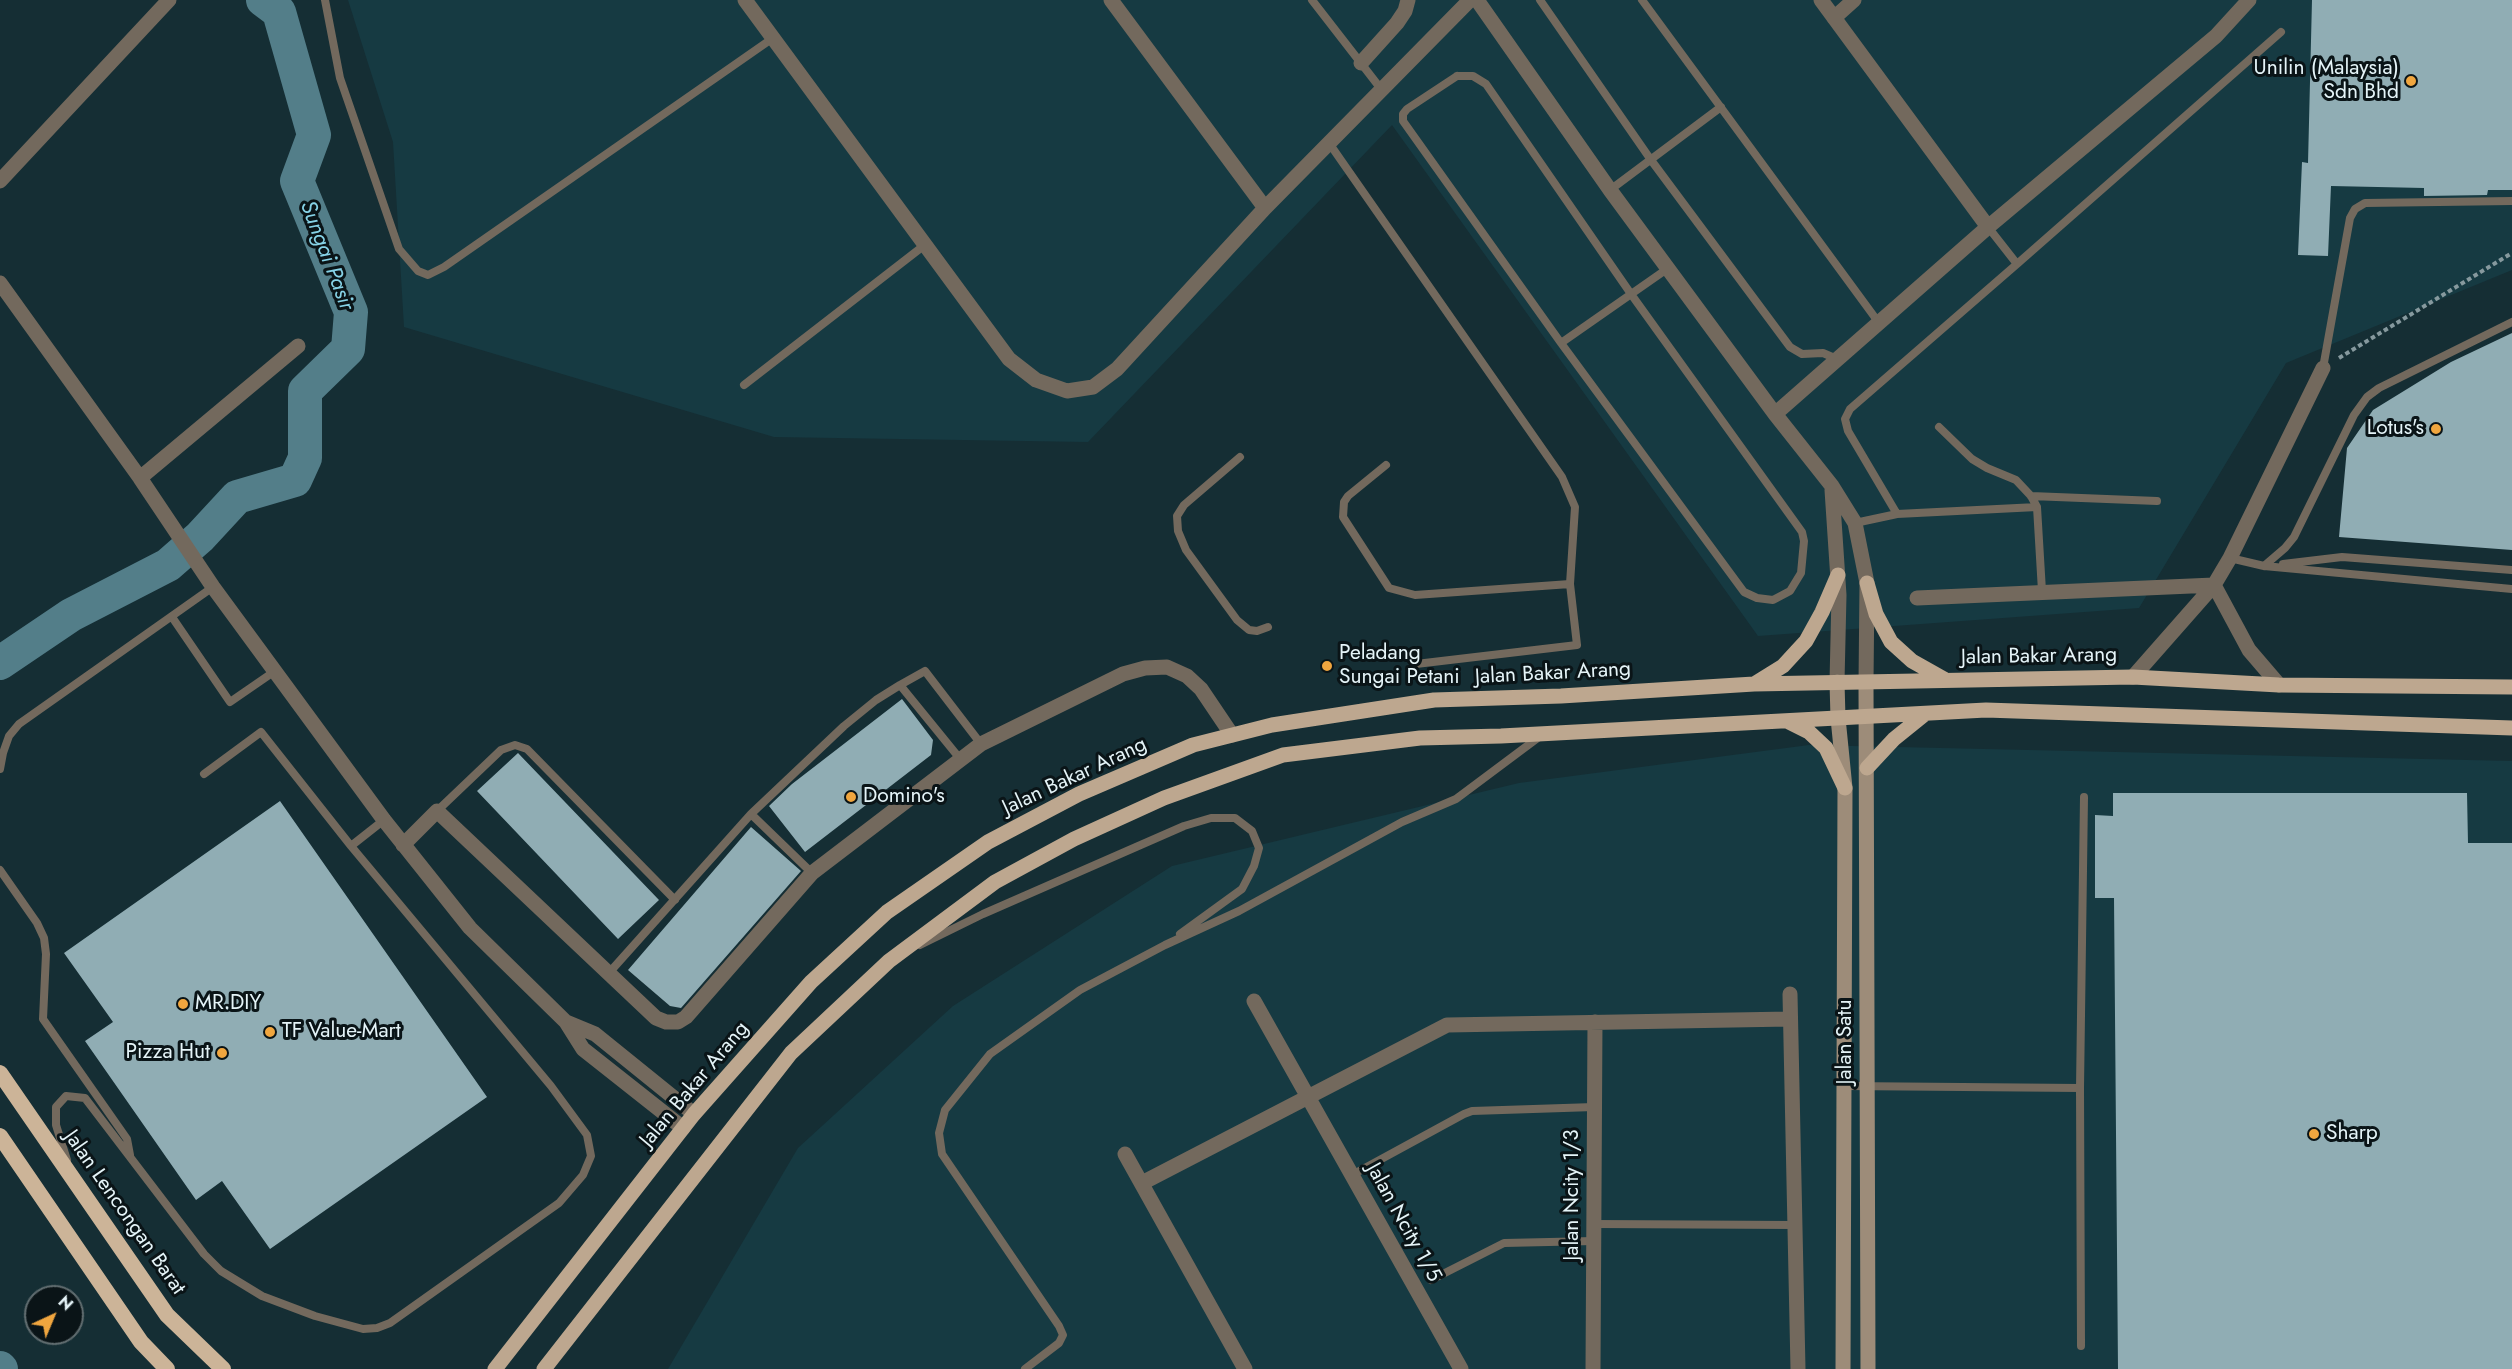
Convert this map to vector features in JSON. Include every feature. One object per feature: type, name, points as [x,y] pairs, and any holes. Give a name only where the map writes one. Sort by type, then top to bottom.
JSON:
[{"type":"highway","name":"Jalan Lencongan Barat","points":[[0,1073],[167,1315],[223,1369]]},
{"type":"highway","points":[[0,1136],[141,1342],[167,1369]]},
{"type":"main road","points":[[1754,684],[1783,666],[1806,641],[1838,575]]},
{"type":"main road","points":[[1867,583],[1876,614],[1891,642],[1912,661],[1945,679]]},
{"type":"main road","name":"Jalan Bakar Arang","points":[[495,1369],[694,1114],[810,982],[887,912],[988,842],[1079,794],[1193,745],[1272,725],[1434,700],[1561,696],[1754,684],[2133,677],[2279,685],[2512,687]]},
{"type":"main road","name":"Jalan Satu","points":[[1837,682],[1845,788],[1843,1369]]},
{"type":"main road","name":"Jalan Satu","points":[[1866,683],[1868,1369]]},
{"type":"main road","points":[[544,1369],[791,1053],[889,961],[995,882],[1074,840],[1164,798],[1283,755],[1420,738],[1788,722],[1867,715],[1986,710],[2512,728]]},
{"type":"main road","points":[[1867,768],[1894,739],[1925,714]]},
{"type":"main road","points":[[1788,722],[1809,732],[1826,748],[1845,788]]},
{"type":"street","points":[[0,181],[169,0]]},
{"type":"street","points":[[745,0],[1010,359],[1036,380],[1067,391],[1093,387],[1117,369],[1265,208],[1470,0]]},
{"type":"street","points":[[1111,0],[1265,208]]},
{"type":"street","points":[[1361,63],[1405,11],[1408,0]]},
{"type":"street","points":[[1477,0],[1667,269],[1832,486],[1855,523],[1867,583],[1866,683]]},
{"type":"street","points":[[1821,0],[1988,227]]},
{"type":"street","points":[[1834,18],[1854,0]]},
{"type":"street","points":[[1775,414],[1988,227],[2216,36],[2249,0]]},
{"type":"street","points":[[0,283],[140,478],[213,587],[384,820],[470,928],[566,1022],[584,1049],[683,1128]]},
{"type":"street","points":[[140,478],[298,346]]},
{"type":"street","points":[[2133,677],[2214,585],[2230,558],[2323,368]]},
{"type":"street","points":[[1832,486],[1839,595],[1837,682]]},
{"type":"street","points":[[1917,598],[2214,585]]},
{"type":"street","points":[[2214,585],[2250,651],[2279,685]]},
{"type":"street","points":[[404,845],[438,811],[656,1018],[666,1022],[678,1022],[686,1017],[812,873],[981,744],[1123,674],[1145,668],[1167,667],[1187,676],[1201,689],[1232,735]]},
{"type":"street","points":[[1790,994],[1798,1369]]},
{"type":"street","name":"Jalan Ncity 1/5","points":[[1254,1001],[1461,1369]]},
{"type":"street","points":[[1142,1184],[1447,1025],[1790,1018]]},
{"type":"street","points":[[566,1022],[595,1034],[694,1114]]},
{"type":"street","name":"Jalan Ncity 1/3","points":[[1593,1369],[1595,1022]]},
{"type":"street","points":[[1125,1154],[1245,1369]]},
{"type":"lane","points":[[325,0],[340,78],[399,249],[418,271],[428,274],[444,267],[773,38]]},
{"type":"lane","points":[[1312,0],[1381,89]]},
{"type":"lane","points":[[1540,0],[1651,160],[1790,347],[1802,354],[1823,353],[1837,359]]},
{"type":"lane","points":[[1642,0],[1879,322]]},
{"type":"lane","points":[[1897,514],[1848,431],[1845,420],[1850,409],[2281,32]]},
{"type":"lane","points":[[1457,76],[1473,76],[1486,84],[1631,294],[1802,532],[1804,541],[1801,573],[1790,591],[1773,600],[1757,598],[1744,592],[1561,343],[1403,121],[1403,114],[1407,109],[1457,76]]},
{"type":"lane","points":[[1610,190],[1721,107]]},
{"type":"lane","points":[[1329,143],[1562,477],[1575,507],[1570,584],[1577,645],[1416,664]]},
{"type":"lane","points":[[2323,368],[2350,218],[2355,209],[2365,202],[2512,201]]},
{"type":"lane","points":[[1988,227],[2017,264]]},
{"type":"lane","points":[[744,385],[926,244]]},
{"type":"lane","points":[[1561,343],[1667,269]]},
{"type":"lane","points":[[2264,567],[2294,537],[2354,415],[2367,397],[2379,388],[2512,322]]},
{"type":"lane","points":[[1939,427],[1972,459],[2016,480],[2031,496],[2037,507],[2042,591]]},
{"type":"lane","points":[[1240,458],[1184,505],[1177,516],[1178,531],[1186,550],[1237,620],[1249,630],[1257,631],[1268,627]]},
{"type":"lane","points":[[1386,465],[1348,496],[1344,502],[1343,517],[1389,588],[1415,596],[1570,584]]},
{"type":"lane","points":[[2031,496],[2157,501]]},
{"type":"lane","points":[[1855,523],[1897,514],[2037,507]]},
{"type":"lane","points":[[2264,567],[2342,557],[2512,570]]},
{"type":"lane","points":[[2230,558],[2264,567],[2512,589]]},
{"type":"lane","points":[[0,770],[9,736],[19,724],[213,587]]},
{"type":"lane","points":[[172,617],[230,702],[275,671]]},
{"type":"lane","points":[[608,974],[750,814],[844,726],[900,684],[925,671],[981,744]]},
{"type":"lane","points":[[900,684],[961,760]]},
{"type":"lane","points":[[71,1175],[56,1125],[56,1107],[66,1096],[85,1098],[204,1254],[221,1271],[262,1296],[315,1316],[363,1329],[378,1328],[400,1317],[559,1203],[583,1175],[591,1156],[587,1136],[582,1127],[551,1086],[351,846],[261,732],[204,774]]},
{"type":"lane","points":[[1025,1369],[1059,1343],[1062,1335],[1059,1326],[942,1154],[939,1133],[945,1110],[990,1054],[1080,990],[1165,945],[1239,911],[1402,822],[1456,799],[1543,734]]},
{"type":"lane","points":[[438,811],[501,750],[515,745],[526,748],[675,900]]},
{"type":"lane","points":[[2081,1346],[2080,1088],[2084,797]]},
{"type":"lane","points":[[750,814],[812,873]]},
{"type":"lane","points":[[889,961],[983,914],[1184,826],[1211,818],[1235,818],[1252,831],[1259,848],[1254,866],[1242,889],[1165,945]]},
{"type":"lane","points":[[351,846],[384,820]]},
{"type":"lane","points":[[0,870],[37,923],[44,938],[46,954],[43,1019],[127,1138],[130,1158]]},
{"type":"lane","points":[[1844,1086],[2080,1088]]},
{"type":"lane","points":[[1352,1175],[1464,1114],[1594,1107]]},
{"type":"lane","points":[[1594,1224],[1795,1225]]},
{"type":"lane","points":[[1431,1280],[1504,1243],[1594,1241]]},
{"type":"path","points":[[2323,368],[2512,253]]},
{"type":"shaded area","points":[[348,0],[2512,0],[2512,270],[2286,363],[2139,608],[1758,636],[1392,125],[1088,442],[774,437],[404,327],[393,142]]},
{"type":"shaded area","points":[[1809,745],[2512,761],[2512,1369],[668,1369],[798,1148],[953,1006],[1172,866],[1519,783]]},
{"type":"building","name":"Unilin (Malaysia) Sdn Bhd","points":[[2312,0],[2512,0],[2512,190],[2488,190],[2487,195],[2424,196],[2424,188],[2331,186],[2328,256],[2298,255],[2302,162],[2308,163]]},
{"type":"building","name":"Lotus's","points":[[2512,333],[2512,550],[2339,537],[2347,448],[2373,410],[2451,362]]},
{"type":"building","points":[[902,699],[933,740],[931,755],[805,852],[769,806],[792,784]]},
{"type":"building","points":[[518,753],[659,900],[618,939],[477,791]]},
{"type":"building","name":"Sharp","points":[[2113,793],[2467,793],[2468,843],[2512,843],[2512,1369],[2118,1369],[2114,898],[2095,898],[2095,815],[2113,816]]},
{"type":"building","name":"TF Value-Mart","points":[[280,801],[487,1097],[270,1249],[222,1181],[196,1200],[85,1041],[113,1022],[64,953]]},
{"type":"building","points":[[751,827],[801,871],[681,1008],[670,1006],[628,970]]},
{"type":"waterway","name":"Sungai Pasir","points":[[0,663],[71,615],[168,565],[200,537],[237,497],[295,480],[305,458],[305,391],[348,349],[351,312],[297,181],[314,135],[279,12],[263,0]]},
{"type":"place","name":"Unilin (Malaysia) Sdn Bhd","points":[[2411,81]]},
{"type":"place","name":"Lotus's","points":[[2436,429]]},
{"type":"place","name":"Peladang Sungai Petani","points":[[1327,666]]},
{"type":"place","name":"Domino's","points":[[851,797]]},
{"type":"place","name":"MR.DIY","points":[[183,1004]]},
{"type":"place","name":"TF Value-Mart","points":[[270,1032]]},
{"type":"place","name":"Pizza Hut","points":[[222,1053]]},
{"type":"place","name":"Sharp","points":[[2314,1134]]}]
